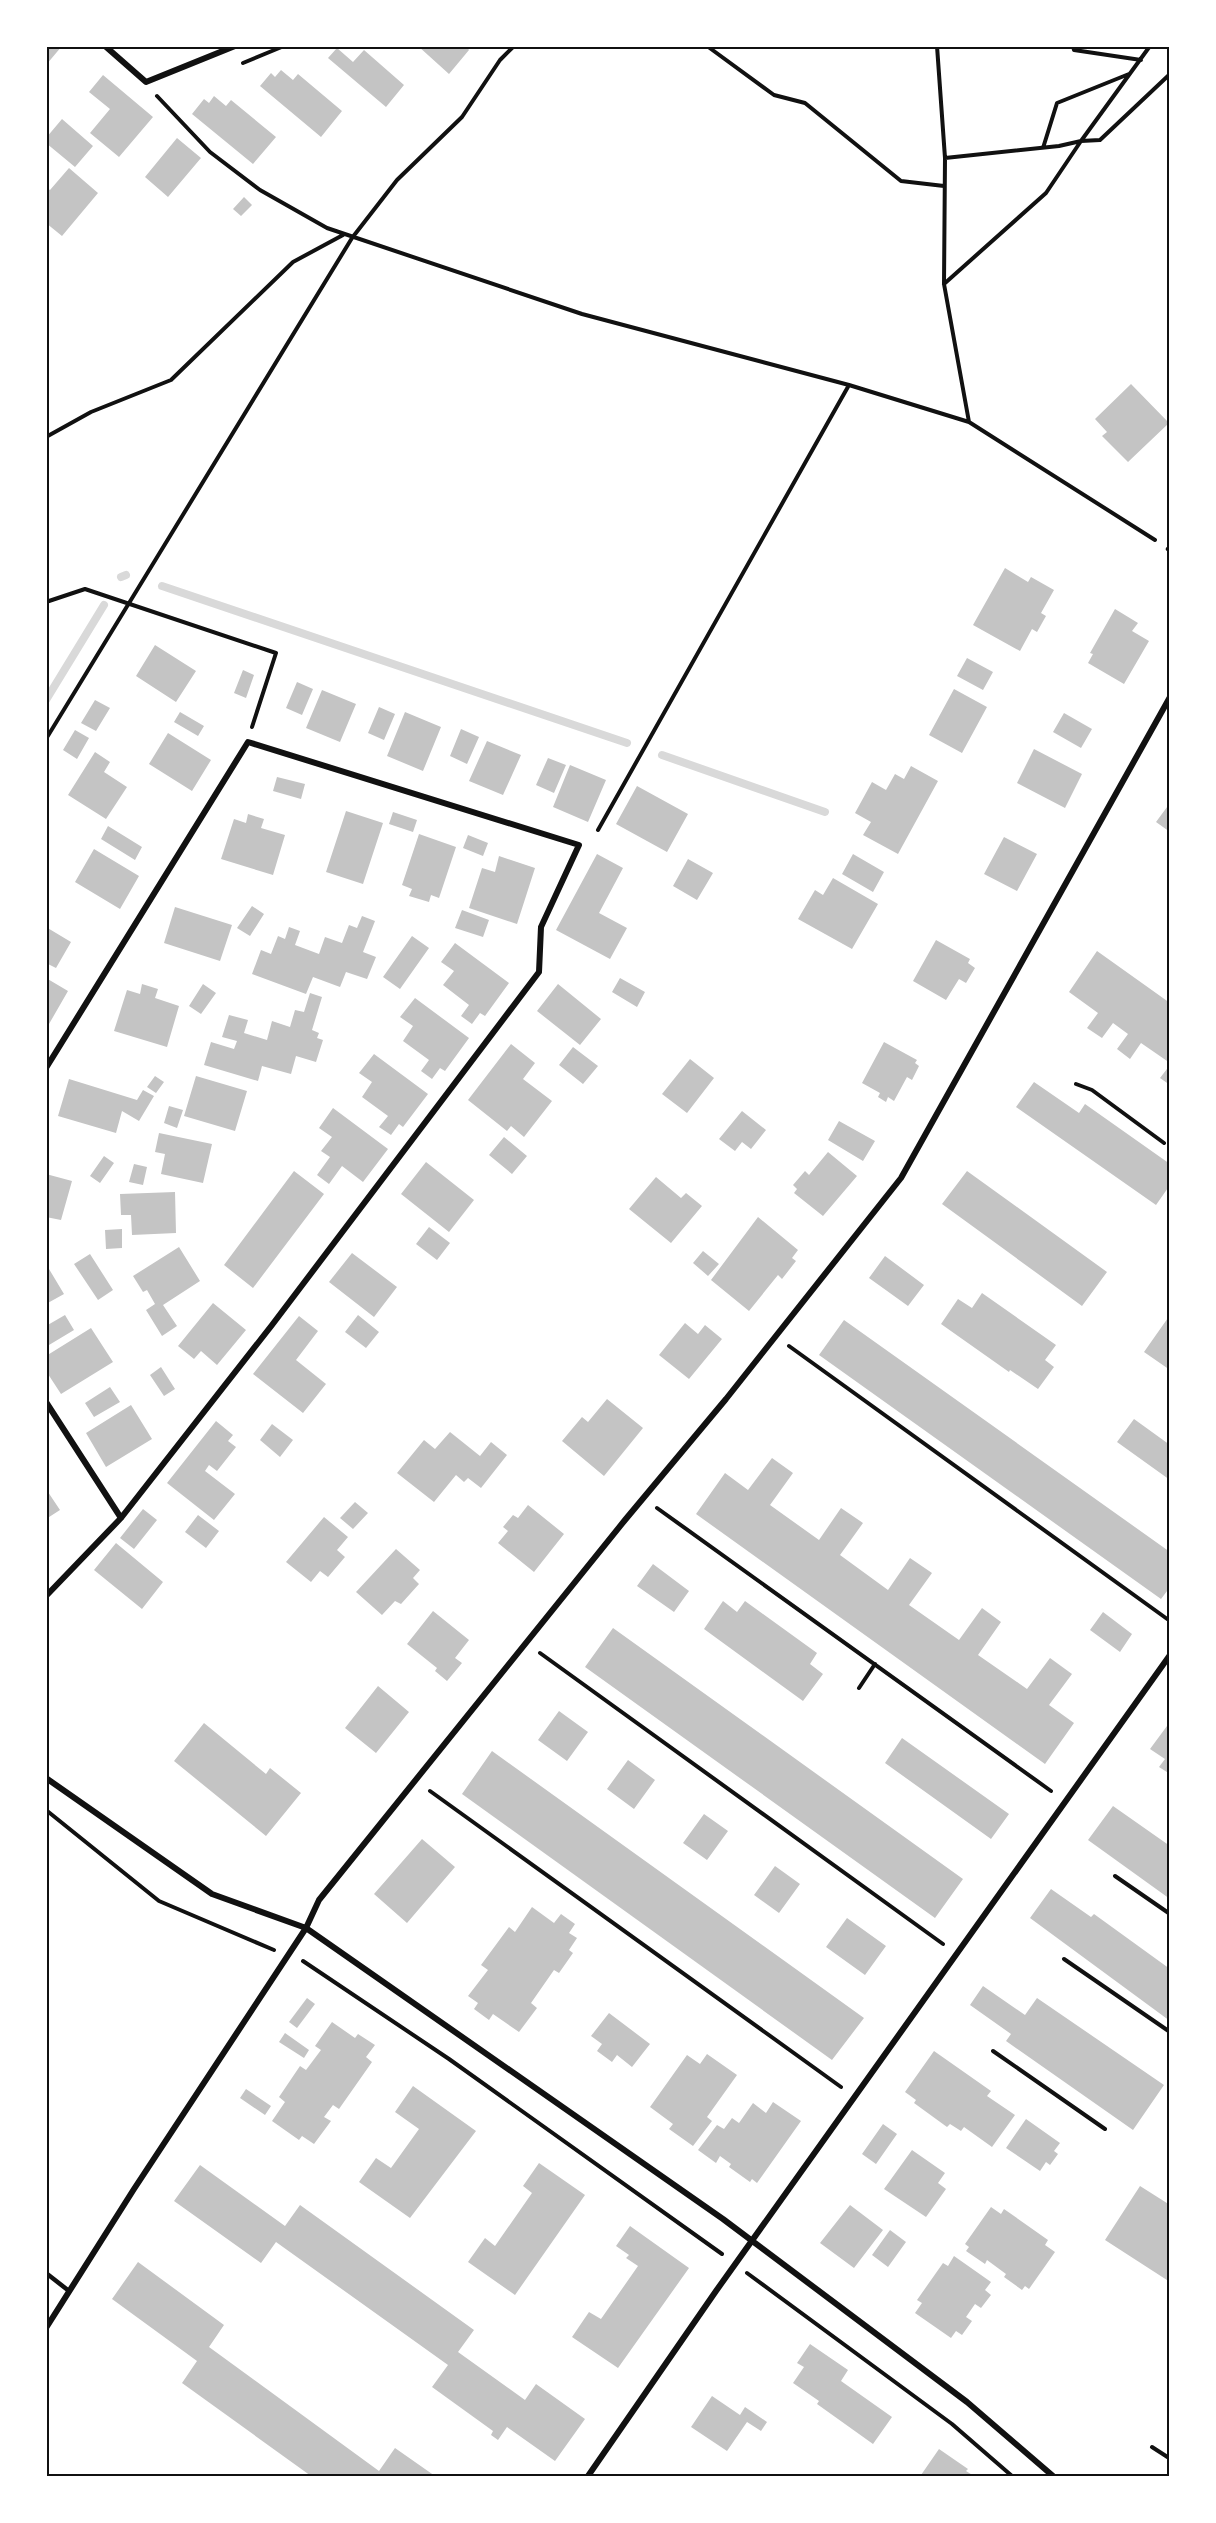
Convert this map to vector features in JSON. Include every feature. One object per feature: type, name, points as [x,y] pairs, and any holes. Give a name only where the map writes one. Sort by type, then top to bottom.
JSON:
[{"type":"street","points":[[105,46],[146,82],[235,46]]},
{"type":"street","points":[[46,2328],[306,1928],[319,1900],[625,1520],[726,1400],[901,1178],[1170,697]]},
{"type":"street","points":[[46,1068],[248,742],[579,845],[541,927],[539,972],[272,1325],[121,1518],[46,1596]]},
{"type":"street","points":[[46,1402],[121,1518]]},
{"type":"street","points":[[588,2476],[735,2264],[1170,1655]]},
{"type":"street","points":[[46,1778],[212,1894],[306,1928],[752,2241],[967,2402],[1053,2476]]},
{"type":"lane","points":[[46,2273],[69,2291]]},
{"type":"path","points":[[46,739],[352,238],[397,180],[462,117],[500,60],[514,46]]},
{"type":"path","points":[[707,46],[774,95],[805,103],[901,180],[944,186]]},
{"type":"path","points":[[937,46],[945,158],[944,284],[969,422]]},
{"type":"path","points":[[1073,46],[1074,50],[1141,60]]},
{"type":"path","points":[[944,284],[1046,193],[1150,46]]},
{"type":"path","points":[[1043,148],[1057,103],[1132,73]]},
{"type":"path","points":[[945,158],[1100,140],[1170,74]]},
{"type":"path","points":[[146,82],[158,98],[210,152],[260,190],[344,235],[582,314],[849,385],[969,422],[1139,527],[1169,549]]},
{"type":"path","points":[[46,437],[91,412],[171,380],[293,262],[344,235]]},
{"type":"path","points":[[598,830],[849,385]]},
{"type":"path","points":[[46,602],[86,589],[131,602],[276,653],[248,742]]},
{"type":"path","points":[[1076,1084],[1092,1090],[1164,1143]]},
{"type":"path","points":[[788,1346],[1170,1621]]},
{"type":"path","points":[[657,1508],[1054,1793]]},
{"type":"path","points":[[540,1653],[946,1946]]},
{"type":"path","points":[[859,1688],[875,1664]]},
{"type":"path","points":[[430,1791],[844,2089]]},
{"type":"path","points":[[46,1810],[159,1901],[272,1949]]},
{"type":"path","points":[[1115,1876],[1170,1914]]},
{"type":"path","points":[[1064,1959],[1170,2032]]},
{"type":"path","points":[[304,1961],[497,2092],[735,2264],[952,2424],[1012,2476]]},
{"type":"path","points":[[993,2051],[1105,2129]]},
{"type":"path","points":[[1152,2447],[1169,2458]]},
{"type":"building","points":[[46,46],[62,46],[46,65]]},
{"type":"building","points":[[418,46],[466,46],[469,50],[449,74]]},
{"type":"building","points":[[337,48],[353,62],[364,50],[404,85],[386,107],[328,58]]},
{"type":"building","points":[[281,70],[293,80],[298,74],[342,111],[321,137],[260,86],[271,73],[275,77]]},
{"type":"building","points":[[103,75],[153,117],[119,157],[90,133],[110,109],[89,92]]},
{"type":"building","points":[[214,96],[226,106],[231,100],[276,137],[253,164],[192,114],[204,99],[209,103]]},
{"type":"building","points":[[62,119],[93,146],[75,167],[46,143],[46,138]]},
{"type":"building","points":[[177,138],[201,158],[168,197],[145,177]]},
{"type":"building","points":[[69,168],[98,193],[62,236],[46,223],[46,188],[50,190]]},
{"type":"building","points":[[244,197],[252,205],[241,216],[233,209]]},
{"type":"building","points":[[1131,384],[1169,423],[1128,462],[1102,436],[1107,432],[1095,419]]},
{"type":"building","points":[[1005,568],[1028,582],[1031,577],[1054,590],[1041,613],[1046,616],[1037,632],[1032,629],[1020,651],[973,625]]},
{"type":"building","points":[[1115,609],[1138,623],[1132,631],[1149,641],[1124,684],[1088,663],[1093,654],[1090,653]]},
{"type":"building","points":[[155,645],[196,671],[176,702],[136,676]]},
{"type":"building","points":[[967,658],[993,672],[983,690],[957,676]]},
{"type":"building","points":[[243,670],[254,675],[246,698],[234,693]]},
{"type":"building","points":[[297,682],[313,689],[302,715],[286,708]]},
{"type":"building","points":[[954,689],[987,707],[962,753],[929,735]]},
{"type":"building","points":[[322,690],[356,704],[340,742],[306,728]]},
{"type":"building","points":[[95,700],[110,708],[96,731],[81,723]]},
{"type":"building","points":[[379,707],[395,714],[384,740],[368,733]]},
{"type":"building","points":[[180,712],[204,726],[198,736],[174,722]]},
{"type":"building","points":[[405,712],[441,727],[423,771],[387,756]]},
{"type":"building","points":[[1064,713],[1092,729],[1081,748],[1053,732]]},
{"type":"building","points":[[461,729],[479,737],[467,764],[450,756]]},
{"type":"building","points":[[75,730],[89,738],[77,759],[63,750]]},
{"type":"building","points":[[168,733],[211,760],[192,791],[149,764]]},
{"type":"building","points":[[487,741],[521,755],[503,795],[469,781]]},
{"type":"building","points":[[1034,749],[1082,774],[1065,808],[1017,783]]},
{"type":"building","points":[[95,752],[110,762],[104,772],[127,787],[106,819],[68,795]]},
{"type":"building","points":[[548,758],[566,765],[554,793],[536,785]]},
{"type":"building","points":[[570,765],[606,780],[588,822],[553,807]]},
{"type":"building","points":[[911,766],[938,781],[898,854],[863,835],[871,822],[855,813],[872,782],[886,790],[895,774],[904,779]]},
{"type":"building","points":[[277,777],[305,784],[301,799],[273,791]]},
{"type":"building","points":[[637,786],[688,814],[667,852],[616,824]]},
{"type":"building","points":[[1170,803],[1170,832],[1156,822]]},
{"type":"building","points":[[346,811],[383,823],[363,884],[326,872]]},
{"type":"building","points":[[393,812],[417,820],[413,832],[389,824]]},
{"type":"building","points":[[248,814],[264,819],[261,828],[285,835],[273,875],[221,859],[234,819],[246,823]]},
{"type":"building","points":[[108,826],[142,847],[135,860],[101,839]]},
{"type":"building","points":[[419,834],[456,847],[439,898],[431,895],[429,902],[409,896],[412,889],[402,885]]},
{"type":"building","points":[[468,835],[488,843],[483,856],[463,848]]},
{"type":"building","points":[[1004,837],[1037,854],[1017,891],[984,874]]},
{"type":"building","points":[[94,849],[139,876],[120,909],[75,882]]},
{"type":"building","points":[[597,854],[623,868],[599,913],[627,928],[610,959],[556,930]]},
{"type":"building","points":[[853,854],[884,872],[873,892],[842,874]]},
{"type":"building","points":[[499,856],[535,868],[517,924],[469,908],[482,868],[495,872]]},
{"type":"building","points":[[688,859],[713,873],[697,900],[673,886]]},
{"type":"building","points":[[833,878],[878,904],[852,949],[798,919],[815,890],[823,895]]},
{"type":"building","points":[[252,906],[264,914],[250,936],[237,928]]},
{"type":"building","points":[[175,907],[232,925],[220,961],[164,943]]},
{"type":"building","points":[[462,910],[489,920],[483,937],[455,928]]},
{"type":"building","points":[[362,916],[375,921],[363,952],[376,957],[367,979],[346,972],[340,987],[313,977],[306,994],[252,974],[261,950],[271,954],[278,936],[285,939],[289,927],[300,931],[295,945],[319,954],[325,937],[342,943],[349,925],[357,928]]},
{"type":"building","points":[[46,927],[71,942],[56,968],[46,963]]},
{"type":"building","points":[[412,936],[429,948],[400,989],[383,977]]},
{"type":"building","points":[[936,940],[970,959],[968,963],[975,968],[966,983],[959,979],[946,1000],[913,981]]},
{"type":"building","points":[[455,943],[509,983],[485,1016],[480,1013],[472,1024],[461,1016],[469,1005],[443,985],[454,971],[441,962]]},
{"type":"building","points":[[1097,951],[1170,1003],[1170,1063],[1141,1043],[1130,1059],[1117,1049],[1128,1034],[1113,1023],[1102,1038],[1087,1028],[1098,1013],[1069,992]]},
{"type":"building","points":[[46,978],[68,991],[49,1024],[46,1023]]},
{"type":"building","points":[[620,978],[645,992],[637,1007],[612,992]]},
{"type":"building","points":[[142,984],[158,989],[155,998],[179,1006],[167,1047],[114,1031],[127,990],[140,994]]},
{"type":"building","points":[[203,984],[216,993],[201,1014],[189,1006]]},
{"type":"building","points":[[558,984],[601,1019],[580,1045],[537,1011]]},
{"type":"building","points":[[310,993],[322,997],[312,1030],[319,1033],[317,1038],[323,1040],[316,1062],[296,1056],[291,1074],[262,1066],[258,1081],[204,1065],[211,1042],[234,1049],[237,1041],[222,1037],[229,1015],[248,1020],[244,1033],[267,1040],[272,1021],[290,1027],[295,1010],[304,1012]]},
{"type":"building","points":[[415,998],[469,1038],[445,1071],[440,1068],[432,1079],[421,1071],[429,1060],[403,1041],[413,1026],[400,1017]]},
{"type":"building","points":[[884,1042],[917,1060],[915,1063],[919,1066],[912,1080],[907,1077],[894,1101],[888,1097],[886,1102],[878,1097],[880,1093],[862,1083]]},
{"type":"building","points":[[511,1044],[535,1063],[523,1079],[552,1101],[524,1137],[511,1126],[507,1131],[468,1100]]},
{"type":"building","points":[[573,1047],[598,1066],[583,1084],[559,1065]]},
{"type":"building","points":[[374,1054],[428,1094],[403,1127],[399,1124],[391,1135],[379,1127],[388,1116],[362,1097],[372,1082],[359,1073]]},
{"type":"building","points":[[690,1059],[714,1078],[687,1113],[662,1094]]},
{"type":"building","points":[[1170,1065],[1170,1085],[1160,1078]]},
{"type":"building","points":[[155,1076],[164,1082],[156,1093],[147,1087]]},
{"type":"building","points":[[196,1076],[247,1091],[235,1131],[184,1116]]},
{"type":"building","points":[[69,1079],[137,1100],[143,1090],[154,1096],[139,1121],[122,1111],[116,1133],[58,1116]]},
{"type":"building","points":[[1034,1082],[1079,1113],[1085,1104],[1170,1164],[1170,1185],[1156,1205],[1016,1107]]},
{"type":"building","points":[[169,1106],[183,1110],[177,1128],[164,1123]]},
{"type":"building","points":[[333,1108],[388,1149],[363,1182],[342,1166],[329,1184],[317,1175],[330,1157],[321,1151],[332,1137],[319,1128]]},
{"type":"building","points":[[742,1111],[766,1130],[751,1149],[742,1142],[735,1151],[719,1139]]},
{"type":"building","points":[[839,1121],[875,1141],[863,1161],[828,1140]]},
{"type":"building","points":[[159,1133],[212,1144],[203,1183],[161,1174],[165,1154],[155,1152]]},
{"type":"building","points":[[504,1137],[527,1156],[512,1174],[489,1155]]},
{"type":"building","points":[[828,1152],[857,1176],[823,1216],[794,1193],[797,1189],[793,1185],[805,1171],[809,1175]]},
{"type":"building","points":[[104,1156],[114,1163],[100,1183],[90,1176]]},
{"type":"building","points":[[426,1162],[474,1200],[449,1232],[401,1194]]},
{"type":"building","points":[[134,1164],[147,1167],[143,1185],[129,1182]]},
{"type":"building","points":[[294,1171],[324,1194],[253,1288],[224,1265]]},
{"type":"building","points":[[967,1171],[1107,1272],[1082,1306],[942,1204]]},
{"type":"building","points":[[46,1174],[72,1181],[61,1220],[46,1217]]},
{"type":"building","points":[[656,1177],[681,1198],[686,1193],[702,1206],[671,1243],[629,1209]]},
{"type":"building","points":[[175,1192],[176,1233],[132,1235],[131,1215],[121,1215],[120,1194]]},
{"type":"building","points":[[758,1217],[798,1250],[792,1258],[796,1261],[782,1279],[778,1275],[749,1311],[711,1280]]},
{"type":"building","points":[[429,1227],[450,1243],[437,1260],[416,1244]]},
{"type":"building","points":[[122,1229],[122,1248],[106,1249],[105,1230]]},
{"type":"building","points":[[179,1247],[200,1281],[163,1305],[177,1326],[162,1336],[146,1310],[155,1304],[147,1290],[143,1292],[133,1276]]},
{"type":"building","points":[[703,1251],[719,1264],[708,1276],[693,1263]]},
{"type":"building","points":[[352,1253],[397,1287],[374,1317],[329,1282]]},
{"type":"building","points":[[90,1254],[113,1290],[98,1300],[74,1264]]},
{"type":"building","points":[[885,1256],[924,1285],[908,1306],[869,1278]]},
{"type":"building","points":[[46,1264],[64,1294],[46,1304]]},
{"type":"building","points":[[982,1293],[1056,1345],[1045,1360],[1054,1367],[1038,1389],[1010,1370],[1009,1372],[941,1324],[958,1299],[972,1308]]},
{"type":"building","points":[[213,1303],[246,1330],[217,1365],[201,1351],[194,1359],[178,1346]]},
{"type":"building","points":[[65,1315],[74,1330],[49,1345],[46,1326]]},
{"type":"building","points":[[358,1315],[379,1332],[366,1348],[345,1332]]},
{"type":"building","points":[[1170,1315],[1170,1370],[1144,1352]]},
{"type":"building","points":[[299,1316],[318,1331],[296,1360],[326,1384],[303,1413],[253,1374]]},
{"type":"building","points":[[844,1320],[1170,1552],[1170,1587],[1161,1599],[819,1355]]},
{"type":"building","points":[[685,1323],[698,1334],[705,1325],[722,1339],[689,1379],[659,1355]]},
{"type":"building","points":[[91,1328],[113,1362],[61,1394],[46,1371],[46,1356]]},
{"type":"building","points":[[161,1367],[175,1389],[164,1396],[150,1375]]},
{"type":"building","points":[[110,1387],[120,1402],[94,1417],[85,1403]]},
{"type":"building","points":[[607,1399],[643,1428],[604,1476],[562,1441],[582,1417],[588,1422]]},
{"type":"building","points":[[131,1405],[152,1439],[106,1467],[86,1433]]},
{"type":"building","points":[[1134,1419],[1170,1445],[1170,1480],[1117,1442]]},
{"type":"building","points":[[216,1421],[233,1435],[228,1441],[236,1447],[217,1471],[209,1465],[205,1471],[235,1494],[214,1520],[167,1483]]},
{"type":"building","points":[[272,1424],[293,1440],[280,1457],[260,1440]]},
{"type":"building","points":[[450,1432],[480,1456],[491,1442],[507,1455],[481,1488],[468,1478],[464,1482],[456,1475],[434,1502],[397,1473],[424,1440],[435,1449]]},
{"type":"building","points":[[772,1458],[793,1473],[770,1505],[819,1540],[841,1508],[863,1523],[840,1555],[888,1590],[910,1558],[932,1573],[909,1605],[959,1640],[982,1608],[1001,1622],[978,1655],[1027,1689],[1050,1658],[1072,1674],[1049,1705],[1074,1723],[1045,1764],[696,1514],[725,1473],[748,1490]]},
{"type":"building","points":[[46,1489],[60,1510],[46,1519]]},
{"type":"building","points":[[355,1502],[368,1513],[353,1529],[340,1518]]},
{"type":"building","points":[[528,1505],[564,1534],[534,1572],[498,1543],[508,1531],[503,1527],[513,1515],[518,1518]]},
{"type":"building","points":[[143,1509],[157,1520],[134,1549],[120,1538]]},
{"type":"building","points":[[198,1515],[219,1531],[206,1548],[185,1532]]},
{"type":"building","points":[[324,1517],[348,1537],[337,1550],[345,1557],[328,1577],[320,1571],[311,1582],[286,1562]]},
{"type":"building","points":[[116,1543],[163,1582],[142,1609],[94,1570]]},
{"type":"building","points":[[396,1549],[420,1570],[413,1578],[419,1584],[401,1604],[395,1601],[382,1615],[356,1592]]},
{"type":"building","points":[[653,1564],[689,1591],[674,1612],[637,1586]]},
{"type":"building","points":[[723,1601],[737,1612],[745,1601],[817,1653],[810,1664],[823,1674],[803,1701],[704,1629]]},
{"type":"building","points":[[433,1611],[469,1640],[455,1658],[462,1663],[447,1681],[435,1671],[437,1668],[407,1644]]},
{"type":"building","points":[[1103,1612],[1132,1634],[1120,1652],[1090,1630]]},
{"type":"building","points":[[613,1628],[963,1879],[935,1918],[585,1667]]},
{"type":"building","points":[[378,1686],[409,1712],[376,1753],[345,1728]]},
{"type":"building","points":[[559,1711],[588,1732],[567,1761],[538,1740]]},
{"type":"building","points":[[204,1723],[266,1774],[270,1768],[301,1793],[266,1836],[174,1761]]},
{"type":"building","points":[[1167,1726],[1170,1728],[1170,1774],[1159,1767],[1165,1759],[1150,1749]]},
{"type":"building","points":[[902,1738],[1009,1814],[991,1839],[885,1763]]},
{"type":"building","points":[[492,1751],[864,2018],[832,2060],[462,1794]]},
{"type":"building","points":[[628,1760],[655,1780],[634,1809],[607,1789]]},
{"type":"building","points":[[1113,1806],[1170,1846],[1170,1899],[1088,1840]]},
{"type":"building","points":[[704,1814],[728,1831],[707,1860],[683,1843]]},
{"type":"building","points":[[422,1839],[455,1867],[407,1923],[374,1894]]},
{"type":"building","points":[[775,1866],[800,1884],[779,1913],[754,1895]]},
{"type":"building","points":[[1051,1889],[1091,1917],[1094,1914],[1170,1969],[1170,2021],[1030,1918]]},
{"type":"building","points":[[532,1907],[554,1923],[561,1914],[575,1924],[569,1933],[577,1938],[569,1950],[573,1953],[559,1973],[554,1970],[531,2003],[537,2008],[519,2032],[493,2014],[489,2020],[474,2009],[478,2003],[468,1996],[488,1970],[481,1965],[509,1927],[515,1932]]},
{"type":"building","points":[[847,1918],[886,1946],[865,1975],[826,1947]]},
{"type":"building","points":[[983,1986],[1025,2015],[1037,1998],[1164,2085],[1133,2130],[1006,2041],[1011,2034],[970,2005]]},
{"type":"building","points":[[307,1998],[315,2004],[297,2028],[289,2022]]},
{"type":"building","points":[[609,2013],[650,2044],[632,2067],[617,2055],[612,2062],[597,2051],[602,2044],[591,2036]]},
{"type":"building","points":[[332,2022],[355,2038],[358,2034],[375,2045],[366,2057],[372,2062],[339,2109],[333,2105],[324,2117],[331,2121],[314,2144],[302,2136],[299,2140],[272,2121],[285,2102],[279,2097],[300,2066],[306,2070],[321,2050],[315,2046]]},
{"type":"building","points":[[285,2033],[309,2050],[304,2058],[279,2042]]},
{"type":"building","points":[[934,2051],[991,2091],[987,2096],[1015,2115],[992,2147],[964,2127],[961,2131],[950,2124],[947,2127],[914,2103],[916,2100],[905,2092]]},
{"type":"building","points":[[707,2054],[737,2075],[707,2117],[712,2121],[693,2146],[669,2129],[673,2124],[650,2107],[687,2055],[700,2064]]},
{"type":"building","points":[[413,2086],[476,2131],[410,2218],[359,2182],[376,2158],[391,2168],[419,2129],[395,2112]]},
{"type":"building","points":[[246,2089],[271,2106],[265,2115],[240,2098]]},
{"type":"building","points":[[773,2102],[801,2121],[757,2183],[752,2179],[750,2182],[729,2167],[731,2164],[720,2156],[716,2163],[698,2150],[717,2125],[724,2129],[732,2118],[739,2123],[753,2103],[766,2113]]},
{"type":"building","points":[[1026,2119],[1060,2143],[1054,2151],[1058,2154],[1050,2165],[1046,2162],[1040,2171],[1006,2148]]},
{"type":"building","points":[[883,2124],[897,2134],[876,2164],[862,2154]]},
{"type":"building","points":[[912,2150],[945,2173],[938,2183],[946,2189],[926,2217],[884,2189]]},
{"type":"building","points":[[539,2163],[585,2195],[515,2295],[468,2262],[485,2238],[495,2246],[532,2193],[523,2186]]},
{"type":"building","points":[[200,2165],[285,2226],[300,2205],[474,2330],[458,2352],[525,2400],[536,2384],[585,2419],[555,2461],[507,2427],[498,2440],[491,2435],[493,2431],[432,2387],[448,2365],[276,2242],[261,2263],[174,2201]]},
{"type":"building","points":[[1140,2186],[1170,2205],[1170,2282],[1105,2240]]},
{"type":"building","points":[[850,2205],[883,2230],[854,2268],[820,2243]]},
{"type":"building","points":[[991,2207],[1001,2214],[1004,2209],[1048,2240],[1045,2245],[1055,2252],[1029,2289],[1025,2286],[1022,2290],[1004,2277],[1006,2274],[987,2260],[985,2264],[966,2251],[969,2247],[965,2244]]},
{"type":"building","points":[[630,2226],[689,2268],[618,2368],[572,2337],[589,2312],[601,2319],[638,2266],[626,2258],[629,2255],[616,2246]]},
{"type":"building","points":[[890,2230],[906,2242],[888,2267],[872,2255]]},
{"type":"building","points":[[954,2256],[991,2282],[985,2290],[991,2295],[981,2308],[975,2304],[966,2317],[972,2321],[962,2335],[956,2331],[951,2338],[915,2313],[922,2303],[917,2300],[943,2263],[948,2266]]},
{"type":"building","points":[[138,2262],[224,2325],[209,2347],[379,2471],[395,2448],[435,2476],[311,2476],[182,2383],[197,2361],[112,2299]]},
{"type":"building","points":[[810,2344],[848,2370],[841,2381],[892,2417],[873,2444],[817,2404],[819,2401],[793,2383],[804,2367],[797,2363]]},
{"type":"building","points":[[712,2396],[740,2415],[745,2407],[767,2422],[761,2431],[747,2422],[727,2451],[691,2427]]},
{"type":"building","points":[[939,2449],[968,2469],[966,2471],[974,2476],[921,2475]]},
{"type":"waterway","points":[[121,577],[126,575]]},
{"type":"waterway","points":[[162,586],[627,743]]},
{"type":"waterway","points":[[46,700],[104,605]]},
{"type":"waterway","points":[[662,755],[825,812]]}]
